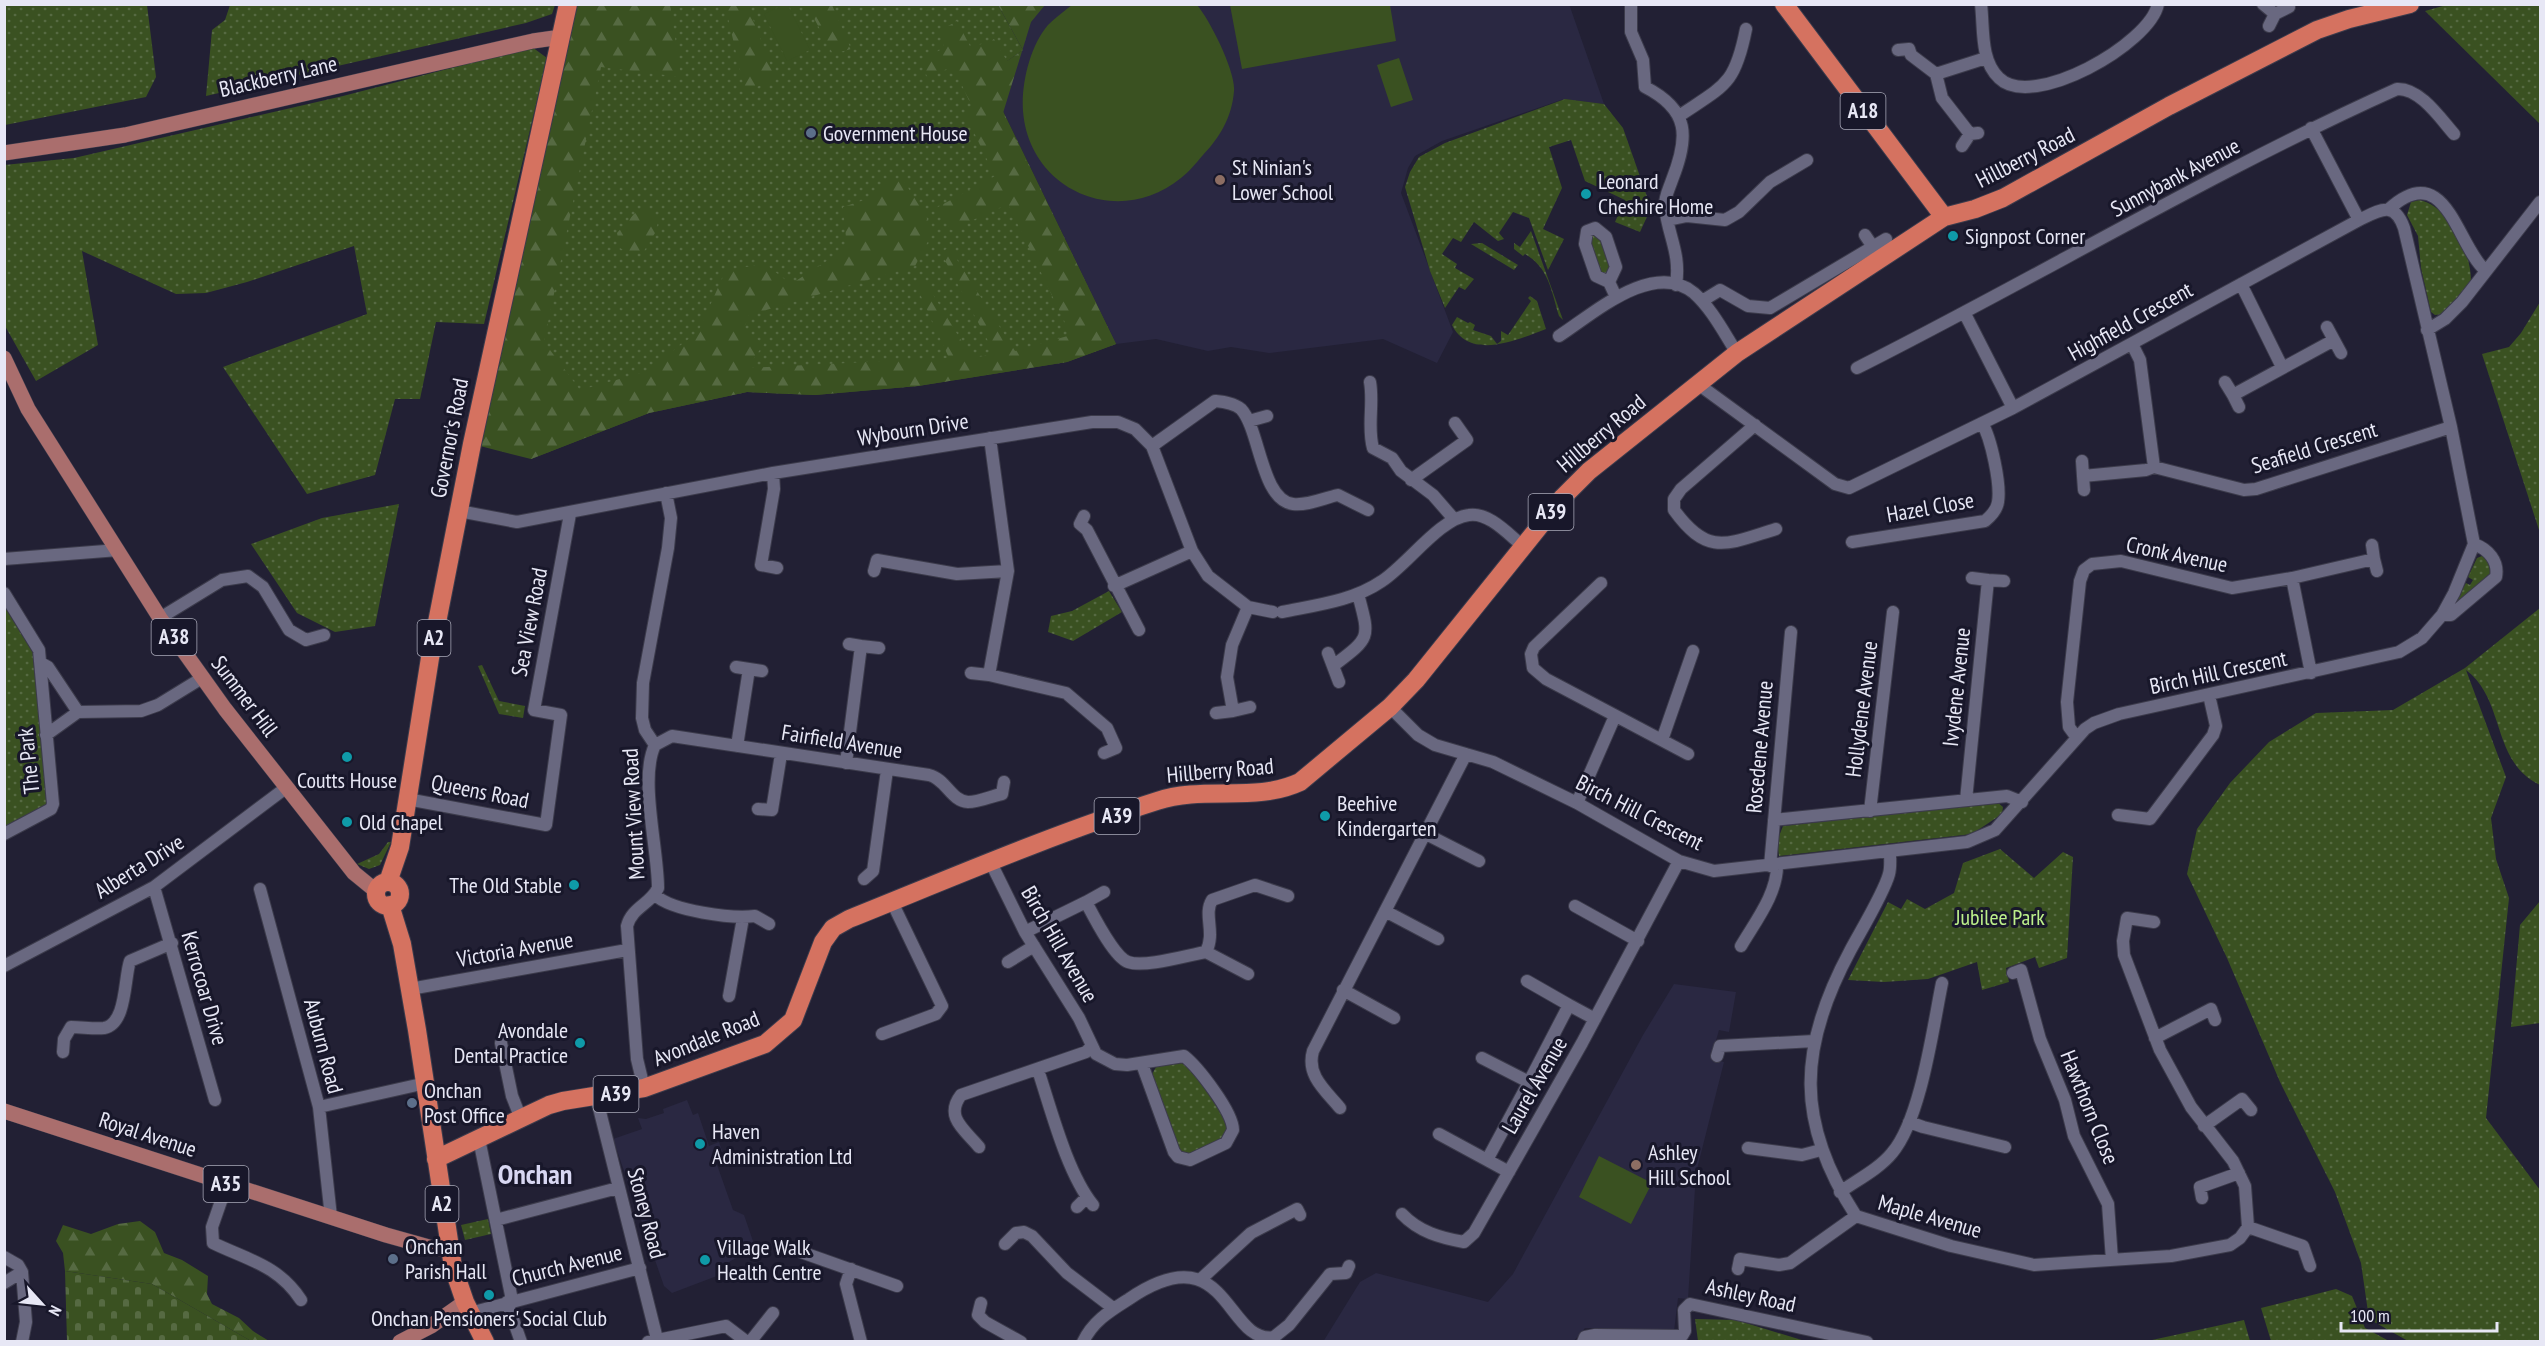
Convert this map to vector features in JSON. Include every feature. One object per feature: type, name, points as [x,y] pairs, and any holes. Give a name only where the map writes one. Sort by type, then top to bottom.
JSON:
[{"type":"highway","name":"Governor's Road","points":[[382,887],[400,848],[430,658],[459,511],[568,4]]},
{"type":"highway","name":"A18","points":[[1784,4],[1944,217]]},
{"type":"highway","name":"Hillberry Road","points":[[833,928],[991,863],[1159,800],[1262,793],[1285,789],[1315,771],[1390,707],[1440,652],[1523,546],[1589,471],[1737,353],[1793,313],[1917,237],[1944,217],[1982,207],[2011,194],[2169,106],[2317,30],[2349,19],[2410,4]]},
{"type":"highway","name":"A2","points":[[382,887],[395,885],[399,891],[396,902],[390,905],[399,933],[410,989],[426,1083],[449,1249],[467,1307],[485,1341]]},
{"type":"highway","name":"Avondale Road","points":[[436,1159],[563,1101],[644,1088],[735,1057],[776,1036],[796,1015],[823,942],[833,928]]},
{"type":"main road","name":"Blackberry Lane","points":[[4,153],[125,135],[533,40],[561,37]]},
{"type":"main road","name":"Summer Hill","points":[[4,358],[28,409],[160,618],[202,678],[354,873],[382,887]]},
{"type":"main road","name":"Royal Avenue","points":[[4,1111],[331,1217],[435,1249],[449,1249]]},
{"type":"main road","points":[[400,1341],[419,1337],[432,1326],[467,1307]]},
{"type":"street","points":[[1631,4],[1631,32],[1643,60],[1642,89],[1664,98],[1679,116],[1684,138],[1677,167],[1665,198],[1678,258],[1676,285]]},
{"type":"street","points":[[1981,4],[1986,58],[1998,78],[2010,87],[2026,89],[2050,84],[2079,72],[2137,37],[2156,12],[2158,4]]},
{"type":"street","points":[[2263,4],[2275,14]]},
{"type":"street","points":[[2269,26],[2275,14],[2289,7]]},
{"type":"street","points":[[1679,116],[1720,89],[1732,76],[1740,58],[1746,28]]},
{"type":"street","points":[[1907,49],[1911,55],[1936,74],[1942,98],[1974,134],[1962,146]]},
{"type":"street","points":[[1936,74],[1986,58]]},
{"type":"street","name":"Sunnybank Avenue","points":[[1857,368],[1965,314],[2311,128],[2397,90],[2407,89],[2415,93],[2454,134]]},
{"type":"street","points":[[2311,128],[2359,220]]},
{"type":"street","points":[[1668,220],[1687,216],[1725,220],[1739,212],[1770,182],[1806,160]]},
{"type":"street","name":"Highfield Crescent","points":[[1698,384],[1835,484],[1849,488],[2013,408],[2359,220],[2382,209],[2389,209],[2410,196],[2418,194],[2432,197],[2450,210],[2476,262],[2486,270]]},
{"type":"street","points":[[2427,330],[2440,322],[2462,302],[2541,202]]},
{"type":"street","points":[[2389,209],[2399,217],[2404,228],[2451,427],[2474,544]]},
{"type":"street","points":[[1865,235],[1873,247]]},
{"type":"street","points":[[1702,301],[1720,290],[1748,306],[1770,308],[1782,303],[1886,238]]},
{"type":"street","points":[[1609,282],[1616,297]]},
{"type":"street","points":[[1558,336],[1616,297],[1633,289],[1654,284],[1676,285],[1686,288],[1702,301],[1737,353]]},
{"type":"street","points":[[2241,284],[2282,367]]},
{"type":"street","points":[[1965,314],[2013,408]]},
{"type":"street","points":[[2326,327],[2341,353]]},
{"type":"street","points":[[2233,395],[2334,340]]},
{"type":"street","points":[[2132,344],[2140,360],[2154,467]]},
{"type":"street","points":[[1370,382],[1372,425],[1369,434],[1373,448],[1392,458],[1401,471],[1433,495],[1453,518]]},
{"type":"street","points":[[2225,382],[2239,407]]},
{"type":"street","points":[[1152,446],[1215,401],[1230,403],[1240,408],[1249,421],[1271,484],[1289,504],[1301,505],[1338,495],[1368,510]]},
{"type":"street","points":[[1249,421],[1267,416]]},
{"type":"street","name":"Wybourn Drive","points":[[459,511],[517,522],[570,514],[773,473],[1092,422],[1118,422],[1135,429],[1152,446],[1192,551],[1208,576],[1248,607],[1278,612],[1358,594]]},
{"type":"street","points":[[1411,480],[1467,440],[1455,423]]},
{"type":"street","name":"Hazel Close","points":[[1852,542],[1985,521],[1994,513],[1998,502],[1990,444],[1982,423]]},
{"type":"street","points":[[1755,425],[1681,489],[1674,499],[1674,510],[1696,535],[1714,543],[1732,542],[1776,530]]},
{"type":"street","name":"Seafield Crescent","points":[[2083,476],[2146,471],[2154,467],[2244,490],[2256,489],[2451,427]]},
{"type":"street","points":[[989,675],[1008,571],[990,438]]},
{"type":"street","points":[[2082,461],[2084,490]]},
{"type":"street","points":[[773,473],[774,489],[757,565],[777,568]]},
{"type":"street","name":"Mount View Road","points":[[644,1088],[637,1059],[627,950],[629,918],[633,911],[655,895],[658,876],[649,774],[651,754],[655,745],[645,730],[642,718],[642,683],[668,548],[671,518],[666,493]]},
{"type":"street","name":"Sea View Road","points":[[546,825],[561,715],[534,710],[570,514]]},
{"type":"street","points":[[1333,666],[1353,650],[1364,638],[1368,629],[1358,594],[1401,567],[1453,518],[1471,514],[1488,518],[1523,546]]},
{"type":"street","points":[[1084,516],[1080,524],[1087,530],[1114,586],[1139,630]]},
{"type":"street","name":"Birch Hill Crescent","points":[[1390,707],[1418,735],[1435,745],[1493,762],[1577,803],[1679,861],[1714,872],[1967,842],[1984,836],[1995,830],[2094,723],[2119,714],[2399,652],[2422,638],[2442,615],[2454,593],[2474,544],[2489,553],[2496,564],[2496,577],[2451,615],[2442,615]]},
{"type":"street","name":"Cronk Avenue","points":[[2078,738],[2069,727],[2067,702],[2080,581],[2084,570],[2092,564],[2121,561],[2232,588],[2375,565],[2372,545]]},
{"type":"street","points":[[4,559],[118,550]]},
{"type":"street","points":[[1114,586],[1192,551]]},
{"type":"street","points":[[874,571],[877,560],[957,574],[1008,571]]},
{"type":"street","points":[[160,618],[222,580],[248,576],[264,587],[289,630],[295,635],[306,640],[324,635]]},
{"type":"street","points":[[1972,578],[2004,581]]},
{"type":"street","points":[[2292,578],[2311,673]]},
{"type":"street","name":"Ivydene Avenue","points":[[1966,800],[1988,580]]},
{"type":"street","points":[[1601,583],[1534,647],[1530,662],[1536,673],[1688,753]]},
{"type":"street","name":"The Park","points":[[4,593],[39,651],[53,804],[51,809],[4,834]]},
{"type":"street","points":[[1233,711],[1227,676],[1232,645],[1248,607]]},
{"type":"street","name":"Hollydene Avenue","points":[[1870,811],[1893,612]]},
{"type":"street","name":"Rosedene Avenue","points":[[1741,946],[1775,881],[1774,820],[1791,632]]},
{"type":"street","points":[[846,763],[855,645],[879,648]]},
{"type":"street","points":[[1662,740],[1693,651]]},
{"type":"street","points":[[1328,653],[1339,682]]},
{"type":"street","points":[[41,663],[48,667],[78,712]]},
{"type":"street","points":[[737,746],[742,668],[762,671]]},
{"type":"street","points":[[971,673],[1065,693],[1107,728],[1116,748],[1104,753]]},
{"type":"street","points":[[46,735],[78,712],[141,711],[158,705],[202,678]]},
{"type":"street","points":[[2150,819],[2213,735],[2216,726],[2209,695]]},
{"type":"street","points":[[1216,713],[1250,707]]},
{"type":"street","points":[[1577,803],[1616,716]]},
{"type":"street","name":"Fairfield Avenue","points":[[655,745],[672,736],[935,777],[956,798],[966,802],[1002,794],[1004,782]]},
{"type":"street","points":[[772,810],[781,754]]},
{"type":"street","points":[[1340,1108],[1313,1075],[1309,1063],[1343,990],[1466,754]]},
{"type":"street","points":[[864,879],[873,871],[887,770]]},
{"type":"street","name":"Alberta Drive","points":[[4,966],[154,887],[287,788]]},
{"type":"street","points":[[1774,820],[2007,796],[2022,802]]},
{"type":"street","name":"Queens Road","points":[[407,799],[546,825]]},
{"type":"street","points":[[758,809],[785,812]]},
{"type":"street","points":[[2118,815],[2163,821]]},
{"type":"street","points":[[1426,834],[1479,861]]},
{"type":"street","name":"Maple Avenue","points":[[1890,851],[1889,873],[1830,987],[1814,1041],[1809,1075],[1821,1150],[1840,1192],[1856,1216],[1941,1243],[2034,1265],[2171,1256],[2230,1245],[2240,1238],[2248,1227]]},
{"type":"street","name":"Laurel Avenue","points":[[1402,1214],[1424,1231],[1464,1242],[1474,1233],[1638,941],[1679,861]]},
{"type":"street","name":"Birch Hill Avenue","points":[[991,863],[1025,932],[1079,1018],[1091,1047]]},
{"type":"street","points":[[1206,952],[1212,941],[1208,905],[1212,900],[1255,885],[1288,896]]},
{"type":"street","name":"Kerrocoar Drive","points":[[154,887],[172,943],[215,1100]]},
{"type":"street","name":"Auburn Road","points":[[260,889],[319,1107],[331,1217]]},
{"type":"street","points":[[1025,932],[1104,892]]},
{"type":"street","points":[[655,895],[669,906],[743,918],[755,916],[769,924]]},
{"type":"street","points":[[882,1034],[936,1014],[942,1006],[892,902]]},
{"type":"street","points":[[1086,902],[1117,954],[1128,962],[1140,963],[1206,952],[1248,974]]},
{"type":"street","points":[[1575,906],[1638,941]]},
{"type":"street","points":[[1385,911],[1438,939]]},
{"type":"street","points":[[2154,922],[2121,916],[2124,955],[2156,1038],[2191,1107],[2239,1173],[2245,1186],[2248,1227],[2303,1246]]},
{"type":"street","points":[[729,996],[743,918]]},
{"type":"street","points":[[63,1052],[64,1039],[71,1027],[104,1028],[111,1025],[118,1017],[123,1008],[130,961],[141,954],[172,943]]},
{"type":"street","points":[[1008,962],[1034,946]]},
{"type":"street","name":"Victoria Avenue","points":[[410,989],[627,950]]},
{"type":"street","name":"Hawthorn Close","points":[[2022,970],[2040,1039],[2065,1100],[2074,1136],[2108,1204],[2112,1260]]},
{"type":"street","name":"Laurel Avenue","points":[[1527,981],[1595,1019]]},
{"type":"street","points":[[1840,1192],[1891,1154],[1909,1122],[1942,983]]},
{"type":"street","points":[[1343,990],[1394,1018]]},
{"type":"street","points":[[1939,998],[1952,1001]]},
{"type":"street","name":"Laurel Avenue","points":[[1487,1160],[1569,1005]]},
{"type":"street","points":[[2156,1038],[2211,1010]]},
{"type":"street","points":[[1724,1033],[1719,1051],[1814,1041]]},
{"type":"street","points":[[501,1043],[512,1096],[520,1119]]},
{"type":"street","points":[[979,1148],[953,1115],[953,1105],[961,1095],[1038,1070],[1086,1052],[1091,1047],[1096,1054],[1115,1064],[1142,1064],[1184,1056],[1195,1065],[1233,1124],[1232,1135],[1226,1143],[1190,1160],[1178,1157],[1174,1152],[1142,1064]]},
{"type":"street","name":"Laurel Avenue","points":[[1482,1058],[1529,1082]]},
{"type":"street","points":[[1038,1070],[1064,1146],[1090,1201],[1077,1207]]},
{"type":"street","points":[[319,1107],[426,1083]]},
{"type":"street","points":[[2204,1126],[2239,1095],[2251,1110]]},
{"type":"street","name":"Stoney Road","points":[[596,1096],[640,1268],[652,1340]]},
{"type":"street","points":[[1909,1122],[1923,1128],[1999,1141]]},
{"type":"street","points":[[1439,1134],[1509,1172]]},
{"type":"street","points":[[479,1139],[510,1301],[521,1341]]},
{"type":"street","points":[[1748,1148],[1802,1155],[1821,1150]]},
{"type":"street","points":[[2197,1174],[2201,1193],[2239,1173]]},
{"type":"street","points":[[227,1184],[212,1227],[213,1243],[275,1270],[290,1283],[301,1300]]},
{"type":"street","points":[[496,1220],[618,1188]]},
{"type":"street","points":[[1201,1279],[1251,1233],[1297,1209],[1300,1215]]},
{"type":"street","points":[[1740,1259],[1786,1265],[1856,1216]]},
{"type":"street","points":[[1005,1244],[1016,1233],[1024,1232],[1032,1236],[1067,1273],[1118,1306]]},
{"type":"street","points":[[2309,1233],[2303,1246],[2310,1266]]},
{"type":"street","points":[[801,1252],[897,1286]]},
{"type":"street","points":[[4,1257],[18,1265],[22,1272],[26,1322],[22,1341]]},
{"type":"street","name":"Church Avenue","points":[[467,1307],[510,1301],[640,1268]]},
{"type":"street","points":[[851,1269],[846,1284],[861,1341]]},
{"type":"street","points":[[4,1283],[22,1272]]},
{"type":"street","points":[[1083,1341],[1094,1324],[1118,1306],[1173,1277],[1186,1275],[1201,1279],[1254,1333],[1269,1338],[1274,1337],[1290,1325],[1330,1274],[1350,1273]]},
{"type":"street","points":[[981,1304],[978,1315],[985,1322],[1021,1341]]},
{"type":"street","name":"Ashley Road","points":[[1583,1341],[1585,1337],[1595,1335],[1682,1336],[1685,1331],[1684,1310],[1690,1304],[1867,1341]]},
{"type":"street","points":[[652,1340],[726,1326],[749,1341],[773,1313]]},
{"type":"shaded area","name":"St Ninian's Lower School","points":[[1569,4],[1604,104],[1564,99],[1442,141],[1415,156],[1408,168],[1401,193],[1453,332],[1437,363],[1383,339],[1269,353],[1231,347],[1208,351],[1156,339],[1116,344],[986,76],[1023,50],[998,5]]},
{"type":"shaded area","name":"Ashley Hill School","points":[[1674,984],[1736,992],[1729,1032],[1719,1030],[1712,1059],[1724,1062],[1696,1173],[1688,1299],[1678,1298],[1674,1331],[1600,1333],[1593,1328],[1585,1328],[1573,1342],[1323,1342],[1360,1282],[1376,1273],[1488,1302],[1513,1274],[1643,1035]]},
{"type":"shaded area","points":[[687,1100],[693,1115],[698,1113],[709,1146],[719,1142],[725,1159],[716,1162],[733,1210],[744,1215],[754,1244],[753,1248],[729,1262],[730,1271],[672,1293],[664,1286],[613,1139],[642,1129],[638,1118],[646,1119],[664,1113],[663,1109]]},
{"type":"green space","points":[[5,4],[147,5],[156,77],[146,97],[5,125]]},
{"type":"green space","points":[[230,4],[555,5],[552,14],[526,23],[206,96],[212,30],[225,20]]},
{"type":"green space","points":[[2450,4],[2540,5],[2540,124],[2425,11]]},
{"type":"green space","name":"Government House","points":[[577,5],[998,5],[1023,50],[986,76],[1116,344],[1067,362],[918,386],[815,395],[747,392],[649,413],[531,459]]},
{"type":"green space","points":[[577,5],[670,5],[681,77],[601,67],[544,342],[580,390],[645,372],[698,332],[726,270],[765,264],[791,284],[847,248],[843,207],[873,197],[889,178],[904,181],[934,230],[915,266],[749,315],[743,330],[764,344],[747,368],[949,358],[915,283],[924,280],[972,358],[995,354],[941,253],[949,247],[1015,351],[1071,335],[1008,204],[951,230],[936,208],[995,176],[965,114],[973,109],[953,66],[928,78],[919,61],[944,48],[941,30],[957,21],[971,48],[994,39],[1007,61],[1022,51],[1003,113],[1116,344],[1067,362],[918,386],[815,395],[747,392],[649,413],[531,459],[480,446]]},
{"type":"green space","points":[[725,5],[750,5],[748,6],[776,80],[745,91]]},
{"type":"green space","points":[[788,5],[810,50],[787,61],[764,14]]},
{"type":"green space","points":[[807,5],[832,5],[851,49],[833,54]]},
{"type":"green space","points":[[998,5],[1045,5],[1031,22],[1023,49]]},
{"type":"green space","points":[[1072,5],[1197,5],[1221,46],[1234,82],[1233,100],[1228,118],[1215,141],[1190,170],[1157,193],[1131,200],[1105,200],[1081,194],[1059,181],[1042,162],[1029,139],[1023,111],[1028,66],[1036,44],[1048,25]]},
{"type":"green space","points":[[1230,5],[1390,5],[1396,41],[1242,69]]},
{"type":"green space","points":[[532,47],[547,58],[484,324],[436,322],[420,399],[395,399],[375,475],[307,494],[223,367],[367,314],[354,246],[247,282],[206,293],[176,294],[82,251],[98,345],[36,381],[5,326],[4,165],[74,158],[343,96]]},
{"type":"green space","points":[[1399,58],[1413,100],[1391,107],[1377,65]]},
{"type":"green space","points":[[1565,99],[1604,104],[1623,128],[1651,208],[1640,232],[1615,222],[1625,200],[1585,181],[1571,140],[1549,147],[1562,188],[1543,229],[1564,239],[1548,270],[1529,218],[1513,212],[1499,233],[1504,239],[1498,241],[1474,222],[1461,242],[1453,238],[1442,254],[1457,264],[1455,268],[1474,279],[1465,290],[1459,287],[1445,308],[1430,271],[1405,187],[1410,172],[1419,157],[1445,143]]},
{"type":"green space","points":[[2419,200],[2440,211],[2449,221],[2468,258],[2471,283],[2443,314],[2435,315],[2431,312],[2421,268],[2418,236],[2407,215],[2411,202]]},
{"type":"green space","points":[[648,207],[659,219],[655,233],[644,251],[632,255],[620,248],[617,233],[634,214]]},
{"type":"green space","points":[[1531,231],[1563,320],[1559,316],[1544,273],[1533,260],[1514,249],[1514,243],[1520,247]]},
{"type":"green space","points":[[1595,232],[1602,235],[1613,268],[1606,275],[1600,273],[1588,240]]},
{"type":"green space","points":[[1482,243],[1518,265],[1514,270],[1471,244]]},
{"type":"green space","points":[[1530,296],[1537,301],[1546,329],[1508,342],[1495,345],[1482,345],[1460,336],[1452,325],[1457,317],[1470,322],[1475,325],[1473,330],[1491,336],[1497,344],[1501,341],[1501,331],[1508,335],[1531,301],[1528,298]]},
{"type":"green space","points":[[2540,302],[2540,533],[2482,354],[2509,347],[2521,333]]},
{"type":"green space","points":[[399,504],[375,626],[335,632],[297,613],[251,544],[322,518]]},
{"type":"green space","points":[[2486,557],[2493,572],[2458,603],[2457,598],[2466,583],[2470,585],[2473,580],[2468,577],[2477,558]]},
{"type":"green space","points":[[1109,591],[1122,612],[1073,641],[1048,632],[1051,616],[1072,611]]},
{"type":"green space","points":[[4,606],[38,661],[48,804],[4,828]]},
{"type":"green space","points":[[2540,608],[2540,785],[2524,775],[2513,762],[2488,697],[2479,683],[2466,670],[2506,777],[2491,818],[2496,859],[2509,898],[2486,1118],[2540,1190],[2540,1341],[2408,1341],[2369,1319],[2361,1263],[2335,1192],[2280,1082],[2227,958],[2187,874],[2197,829],[2230,783],[2269,742],[2316,713],[2393,710],[2465,668]]},
{"type":"green space","points":[[482,665],[499,701],[525,706],[523,718],[499,714],[478,666]]},
{"type":"green space","points":[[1997,802],[2003,807],[2002,814],[1972,834],[1779,856],[1777,841],[1783,826]]},
{"type":"green space","points":[[388,842],[391,842],[380,865],[369,869],[357,864],[379,854]]},
{"type":"green space","name":"Jubilee Park","points":[[2000,849],[2034,878],[2063,852],[2073,857],[2067,958],[2039,968],[2035,957],[2006,968],[2009,982],[1982,990],[1977,962],[1928,979],[1884,982],[1848,980],[1888,902],[1901,909],[1907,899],[1925,909],[1954,893],[1963,863]]},
{"type":"green space","points":[[2540,901],[2540,1023],[2511,1027],[2520,925]]},
{"type":"green space","points":[[1179,1060],[1190,1067],[1229,1125],[1223,1139],[1193,1154],[1183,1154],[1178,1149],[1152,1077],[1158,1066],[1165,1062]]},
{"type":"green space","points":[[1599,1156],[1652,1183],[1631,1224],[1579,1197]]},
{"type":"green space","points":[[488,1219],[491,1234],[465,1240],[461,1225]]},
{"type":"green space","points":[[140,1221],[155,1232],[164,1253],[182,1260],[208,1276],[207,1294],[212,1304],[239,1318],[269,1341],[251,1341],[152,1284],[65,1271],[63,1253],[56,1241],[63,1225],[91,1234],[118,1224]]},
{"type":"green space","points":[[65,1271],[152,1284],[251,1341],[67,1341]]},
{"type":"green space","points":[[2336,1289],[2352,1296],[2365,1328],[2389,1341],[2271,1341],[2261,1308]]},
{"type":"green space","points":[[1695,1319],[1736,1320],[1805,1341],[1698,1341]]},
{"type":"green space","points":[[2244,1320],[2250,1341],[2116,1341],[2152,1340]]},
{"type":"place","name":"Government House","points":[[811,133]]},
{"type":"place","name":"St Ninian's Lower School","points":[[1220,180]]},
{"type":"place","name":"Leonard Cheshire Home","points":[[1586,194]]},
{"type":"place","name":"Signpost Corner","points":[[1953,236]]},
{"type":"place","name":"Coutts House","points":[[347,757]]},
{"type":"place","name":"Beehive Kindergarten","points":[[1325,816]]},
{"type":"place","name":"Old Chapel","points":[[347,822]]},
{"type":"place","name":"The Old Stable","points":[[574,885]]},
{"type":"place","name":"Avondale Dental Practice","points":[[580,1043]]},
{"type":"place","name":"Onchan Post Office","points":[[412,1103]]},
{"type":"place","name":"Haven Administration Ltd","points":[[700,1144]]},
{"type":"place","name":"Ashley Hill School","points":[[1636,1165]]},
{"type":"place","name":"Onchan Parish Hall","points":[[393,1259]]},
{"type":"place","name":"Village Walk Health Centre","points":[[705,1260]]},
{"type":"place","name":"Onchan Pensioners' Social Club","points":[[489,1295]]},
{"type":"district","name":"Onchan","points":[[535,1174]]}]
